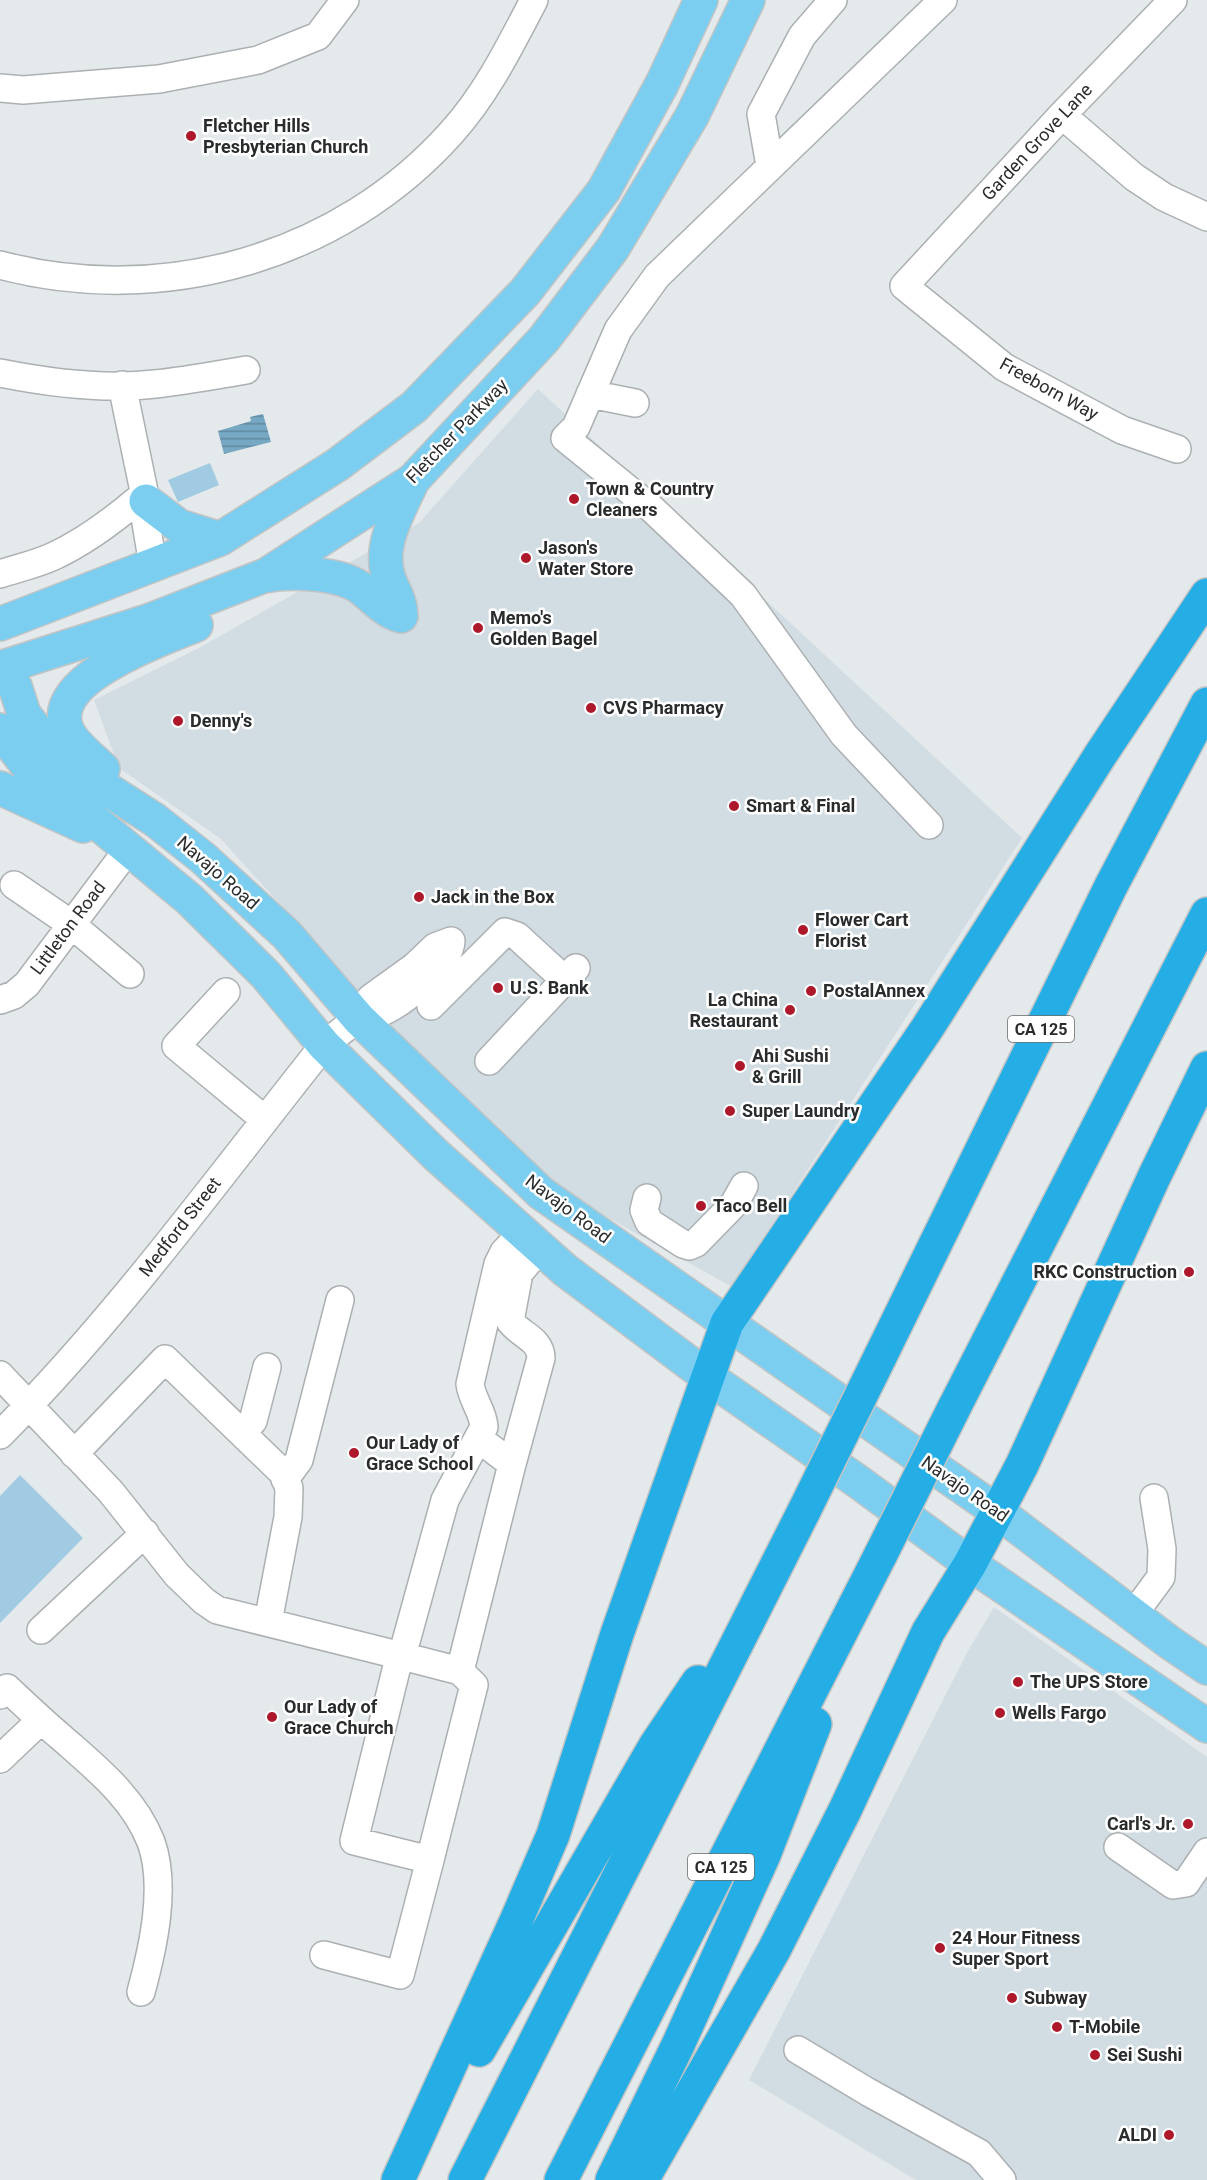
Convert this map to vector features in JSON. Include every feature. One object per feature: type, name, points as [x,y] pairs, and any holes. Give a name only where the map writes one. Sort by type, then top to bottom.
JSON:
[{"type":"highway","points":[[398,2180],[553,1835],[617,1634],[727,1323],[928,1027],[1101,754],[1207,596]]},
{"type":"highway","name":"CA 125","points":[[465,2180],[804,1511],[1111,886],[1207,704]]},
{"type":"highway","name":"CA 125","points":[[561,2180],[1207,914]]},
{"type":"highway","points":[[642,2180],[774,1950],[844,1810],[928,1632],[970,1564],[1022,1465],[1154,1177],[1207,1068]]},
{"type":"highway","points":[[612,2180],[678,2045],[764,1855],[880,1554]]},
{"type":"highway","points":[[410,2180],[492,2025],[655,1746],[776,1566]]},
{"type":"main road","points":[[0,624],[220,539],[337,465],[414,407],[525,292],[604,190],[662,84],[701,0]]},
{"type":"main road","name":"Fletcher Parkway","points":[[0,668],[148,621],[266,575],[412,480],[544,339],[613,248],[692,116],[748,0]]},
{"type":"main road","points":[[156,820],[74,740],[66,727],[65,714],[68,701],[76,690],[85,681],[120,658],[208,620],[266,575],[320,574],[338,577],[351,581],[363,589],[381,607],[401,616],[401,603],[389,580],[385,554],[412,480]]},
{"type":"main road","points":[[146,501],[179,526],[220,539]]},
{"type":"main road","name":"Navajo Road","points":[[0,674],[15,686],[24,714],[54,753],[90,779],[156,820],[203,858],[287,935],[359,1019],[541,1193],[998,1512],[1207,1668]]},
{"type":"main road","points":[[0,730],[26,764],[189,899],[266,975],[324,1045],[436,1155],[565,1270],[708,1377],[860,1483],[970,1564],[1207,1726]]},
{"type":"main road","points":[[1,790],[129,848]]},
{"type":"street","points":[[0,88],[23,90],[159,79],[258,60],[318,36],[345,0]]},
{"type":"street","points":[[0,265],[47,276],[80,280],[179,277],[244,263],[285,249],[323,231],[385,193],[425,159],[453,131],[489,82],[534,0]]},
{"type":"street","points":[[770,166],[761,114],[802,36],[832,0]]},
{"type":"street","points":[[929,825],[844,735],[743,595],[650,507],[565,438],[576,427],[618,330],[657,276],[943,0]]},
{"type":"street","name":"Garden Grove Lane","points":[[904,286],[1062,115],[1173,0]]},
{"type":"street","points":[[1062,115],[1134,177],[1164,197],[1207,217]]},
{"type":"street","name":"Freeborn Way","points":[[904,286],[1004,367],[1122,430],[1177,449]]},
{"type":"street","points":[[0,373],[36,380],[100,386],[153,385],[246,370]]},
{"type":"street","points":[[122,385],[146,501],[145,517],[153,565]]},
{"type":"street","points":[[590,394],[635,403]]},
{"type":"street","points":[[0,574],[53,557],[86,538],[136,501],[146,501]]},
{"type":"street","name":"Littleton Road","points":[[0,1000],[14,995],[27,984],[129,848]]},
{"type":"street","points":[[5,882],[72,924],[130,974]]},
{"type":"street","points":[[431,1006],[505,933],[517,936],[571,974],[489,1061]]},
{"type":"street","points":[[226,993],[176,1046],[265,1120]]},
{"type":"street","name":"Medford Street","points":[[0,1435],[114,1312],[324,1045],[359,1019]]},
{"type":"street","points":[[647,1198],[644,1210],[649,1222],[689,1246],[696,1243],[734,1204],[744,1186]]},
{"type":"street","points":[[430,1860],[354,1841],[396,1670],[402,1656],[445,1500],[484,1427],[483,1418],[471,1396],[470,1383],[498,1264],[504,1252],[531,1240]]},
{"type":"street","points":[[460,1671],[541,1358],[541,1350],[510,1321],[510,1311],[519,1273],[531,1240]]},
{"type":"street","points":[[285,1479],[299,1460],[340,1300]]},
{"type":"street","points":[[74,1454],[165,1359],[283,1473],[289,1488],[288,1517],[268,1622]]},
{"type":"street","points":[[243,1433],[253,1421],[267,1367]]},
{"type":"street","points":[[0,1376],[111,1492],[177,1575],[210,1606],[218,1610],[460,1671],[474,1685],[400,1975],[324,1954]]},
{"type":"street","points":[[479,1439],[512,1464]]},
{"type":"street","points":[[1133,1615],[1161,1577],[1162,1549],[1154,1498]]},
{"type":"street","points":[[41,1630],[145,1533]]},
{"type":"street","points":[[0,1695],[7,1688],[100,1772],[132,1807],[150,1842],[156,1872],[157,1912],[152,1953],[141,1992]]},
{"type":"street","points":[[0,1759],[41,1720]]},
{"type":"street","points":[[1118,1846],[1173,1885],[1186,1883],[1207,1852]]},
{"type":"street","points":[[798,2050],[868,2092],[979,2153],[1002,2180]]},
{"type":"shaded area","points":[[538,389],[1022,838],[732,1287],[562,1192],[438,1079],[221,839],[119,768],[94,700],[199,648],[419,523]]},
{"type":"shaded area","points":[[263,414],[271,442],[224,454],[218,431],[251,421],[250,417]]},
{"type":"shaded area","points":[[210,463],[219,485],[178,502],[168,480]]},
{"type":"shaded area","points":[[20,1475],[83,1538],[0,1623],[0,1496]]},
{"type":"shaded area","points":[[994,1607],[1207,1757],[1207,2180],[916,2180],[749,2080],[967,1653]]},
{"type":"place","name":"Fletcher Hills Presbyterian Church","points":[[191,136]]},
{"type":"place","name":"Town & Country Cleaners","points":[[574,499]]},
{"type":"place","name":"Jason's Water Store","points":[[526,558]]},
{"type":"place","name":"Memo's Golden Bagel","points":[[478,628]]},
{"type":"place","name":"CVS Pharmacy","points":[[591,708]]},
{"type":"place","name":"Denny's","points":[[178,721]]},
{"type":"place","name":"Smart & Final","points":[[734,806]]},
{"type":"place","name":"Jack in the Box","points":[[419,897]]},
{"type":"place","name":"Flower Cart Florist","points":[[803,930]]},
{"type":"place","name":"U.S. Bank","points":[[498,988]]},
{"type":"place","name":"PostalAnnex","points":[[811,991]]},
{"type":"place","name":"La China Restaurant","points":[[790,1010]]},
{"type":"place","name":"Ahi Sushi & Grill","points":[[740,1066]]},
{"type":"place","name":"Super Laundry","points":[[730,1111]]},
{"type":"place","name":"Taco Bell","points":[[701,1206]]},
{"type":"place","name":"RKC Construction","points":[[1189,1272]]},
{"type":"place","name":"Our Lady of Grace School","points":[[354,1453]]},
{"type":"place","name":"The UPS Store","points":[[1018,1682]]},
{"type":"place","name":"Wells Fargo","points":[[1000,1713]]},
{"type":"place","name":"Our Lady of Grace Church","points":[[272,1717]]},
{"type":"place","name":"Carl's Jr.","points":[[1188,1824]]},
{"type":"place","name":"24 Hour Fitness Super Sport","points":[[940,1948]]},
{"type":"place","name":"Subway","points":[[1012,1998]]},
{"type":"place","name":"T-Mobile","points":[[1057,2027]]},
{"type":"place","name":"Sei Sushi","points":[[1095,2055]]},
{"type":"place","name":"ALDI","points":[[1169,2135]]}]
